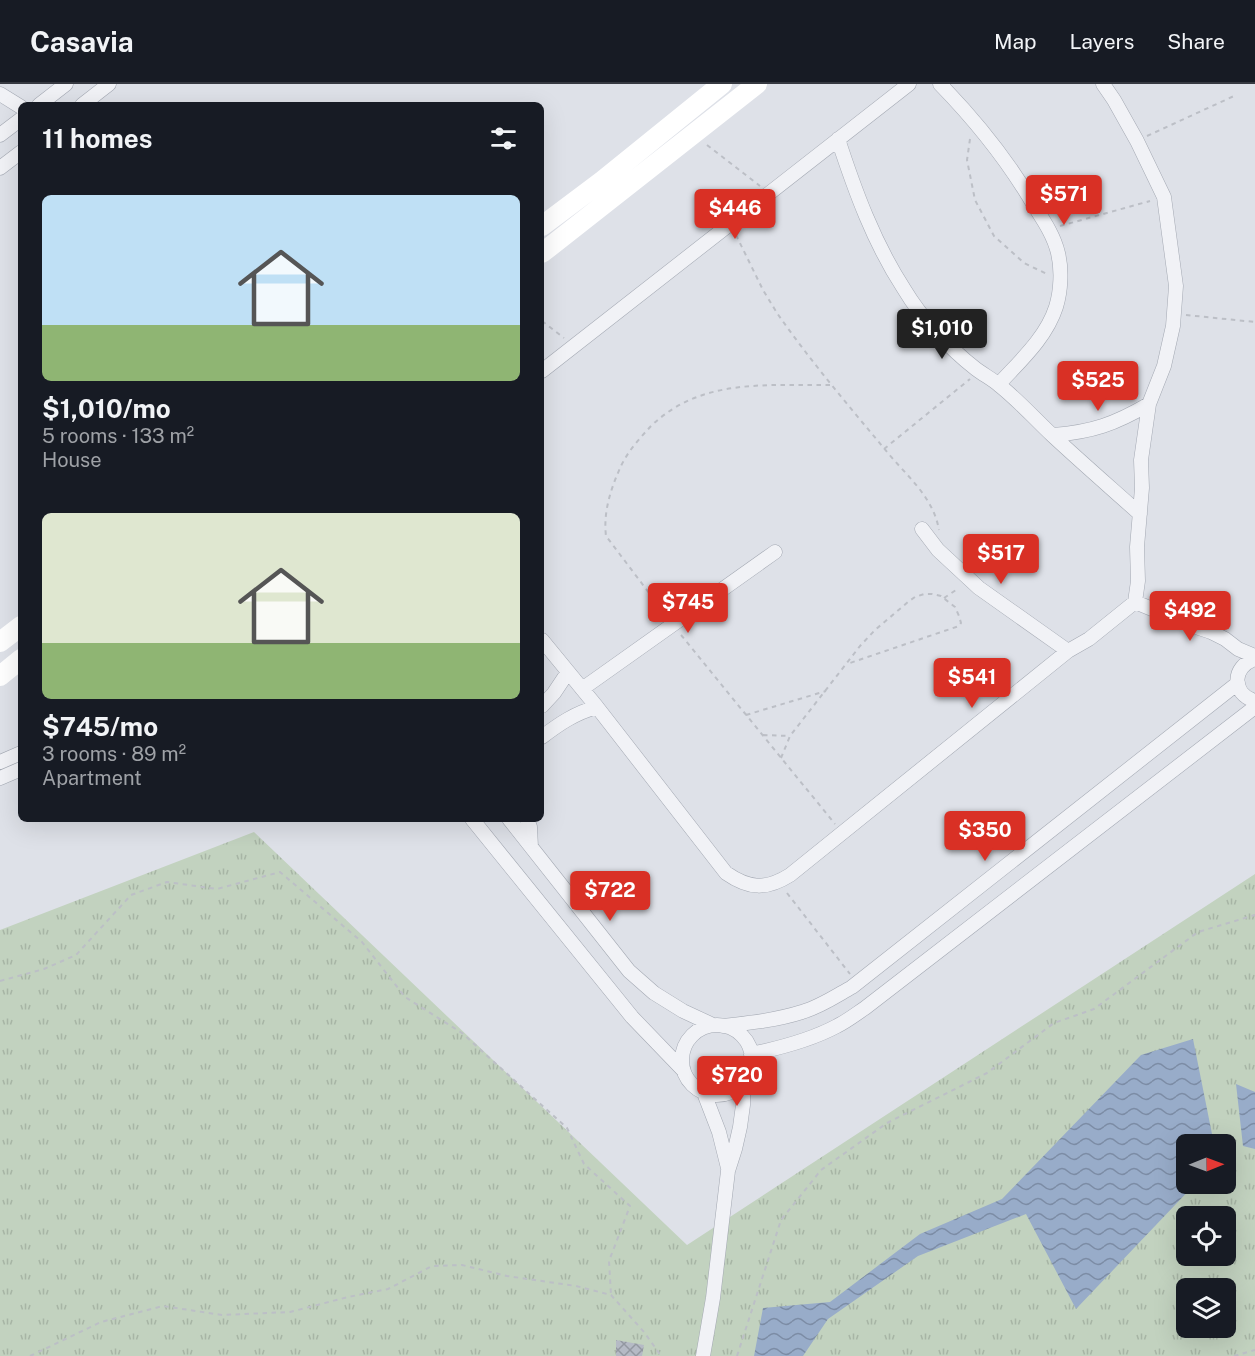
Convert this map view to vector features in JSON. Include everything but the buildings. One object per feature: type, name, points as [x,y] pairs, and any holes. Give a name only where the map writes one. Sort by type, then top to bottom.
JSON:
[{"type":"street","points":[[544,224],[722,84]]},
{"type":"street","points":[[544,251],[757,84]]},
{"type":"street","points":[[544,368],[909,84]]},
{"type":"street","points":[[940,84],[992,142],[1049,229],[1058,252],[1061,280],[1056,307],[1045,332],[999,384]]},
{"type":"street","points":[[544,642],[726,873],[751,886],[765,886],[790,875],[1068,651],[1089,639],[1135,602],[1142,488],[1141,460],[1149,404],[1164,366],[1173,326],[1176,286],[1164,197],[1137,141],[1103,84]]},
{"type":"street","points":[[43,102],[64,85]]},
{"type":"street","points":[[86,102],[108,85]]},
{"type":"street","points":[[103,102],[108,85]]},
{"type":"street","points":[[0,94],[18,105]]},
{"type":"street","points":[[0,135],[18,121]]},
{"type":"street","points":[[838,139],[865,213],[883,252],[904,290],[930,324],[960,356],[999,384],[1140,514]]},
{"type":"street","points":[[0,168],[18,154]]},
{"type":"street","points":[[602,181],[615,197]]},
{"type":"street","points":[[1053,435],[1078,433],[1103,427],[1149,404]]},
{"type":"street","points":[[922,530],[939,550],[979,588],[1068,651]]},
{"type":"street","points":[[582,689],[776,552]]},
{"type":"street","points":[[1135,602],[1211,632],[1255,657]]},
{"type":"street","points":[[0,642],[18,628]]},
{"type":"street","points":[[1255,657],[1242,666],[1238,683],[1242,693],[1255,701]]},
{"type":"street","points":[[0,676],[18,661]]},
{"type":"street","points":[[544,703],[562,683],[568,672]]},
{"type":"street","points":[[684,1071],[683,1050],[694,1033],[703,1028],[804,1012],[828,1001],[857,983],[1238,683]]},
{"type":"street","points":[[544,706],[549,717],[562,722]]},
{"type":"street","points":[[544,736],[562,722],[585,710],[597,707]]},
{"type":"street","points":[[751,1054],[811,1037],[837,1026],[865,1008],[1255,707]]},
{"type":"street","points":[[0,762],[18,754]]},
{"type":"street","points":[[0,778],[18,770]]},
{"type":"street","points":[[474,822],[632,1017],[684,1071],[692,1084],[704,1093],[718,1095],[732,1091],[744,1082]]},
{"type":"street","points":[[511,822],[629,971],[654,993],[682,1011],[733,1029],[742,1035],[748,1044],[751,1054],[750,1069],[744,1082],[740,1127],[728,1171],[713,1298],[703,1356]]},
{"type":"street","points":[[528,822],[531,846]]},
{"type":"street","points":[[704,1093],[719,1132],[728,1171]]},
{"type":"path","points":[[1137,141],[1234,96]]},
{"type":"path","points":[[973,120],[968,160],[975,200],[994,236],[1024,263],[1061,280]]},
{"type":"path","points":[[704,143],[769,193]]},
{"type":"path","points":[[1049,229],[1164,197]]},
{"type":"path","points":[[730,223],[777,313],[884,449],[930,502],[939,525],[939,550]]},
{"type":"path","points":[[1174,314],[1255,322]]},
{"type":"path","points":[[544,323],[573,346]]},
{"type":"path","points":[[884,449],[979,371]]},
{"type":"path","points":[[833,385],[744,386],[713,391],[687,400],[662,416],[643,434],[625,458],[611,487],[604,527],[606,537],[673,625],[842,833]]},
{"type":"path","points":[[944,598],[970,580]]},
{"type":"path","points":[[781,758],[790,736],[847,664],[875,630],[891,615],[915,597],[933,594],[944,598],[955,608],[961,621],[959,625],[847,664]]},
{"type":"path","points":[[746,716],[826,691]]},
{"type":"path","points":[[762,735],[790,736]]},
{"type":"path","points":[[0,981],[44,969],[76,955],[131,895],[167,882],[217,889],[280,872],[362,942],[405,998],[462,1034],[567,1128],[584,1164],[630,1206],[609,1260],[611,1295]]},
{"type":"path","points":[[778,882],[857,983]]},
{"type":"path","points":[[737,1356],[781,1220],[821,1170],[887,1123],[987,1073],[1054,1023],[1094,1009],[1198,932],[1255,915]]},
{"type":"path","points":[[30,1356],[101,1322],[163,1306],[222,1315],[290,1312],[388,1289],[432,1266],[462,1265],[507,1276],[576,1286],[611,1295],[644,1332],[659,1356]]},
{"type":"path","points":[[1234,1356],[1255,1350]]},
{"type":"green space","points":[[254,832],[687,1245],[1255,874],[1255,1356],[0,1356],[0,930]]},
{"type":"water","points":[[1193,1039],[1212,1134],[1176,1134],[1176,1194],[1185,1194],[1076,1309],[1026,1214],[918,1256],[828,1319],[803,1356],[754,1356],[763,1308],[830,1302],[920,1234],[1002,1199],[1141,1055]]},
{"type":"water","points":[[1236,1084],[1255,1092],[1255,1149],[1243,1146]]}]
